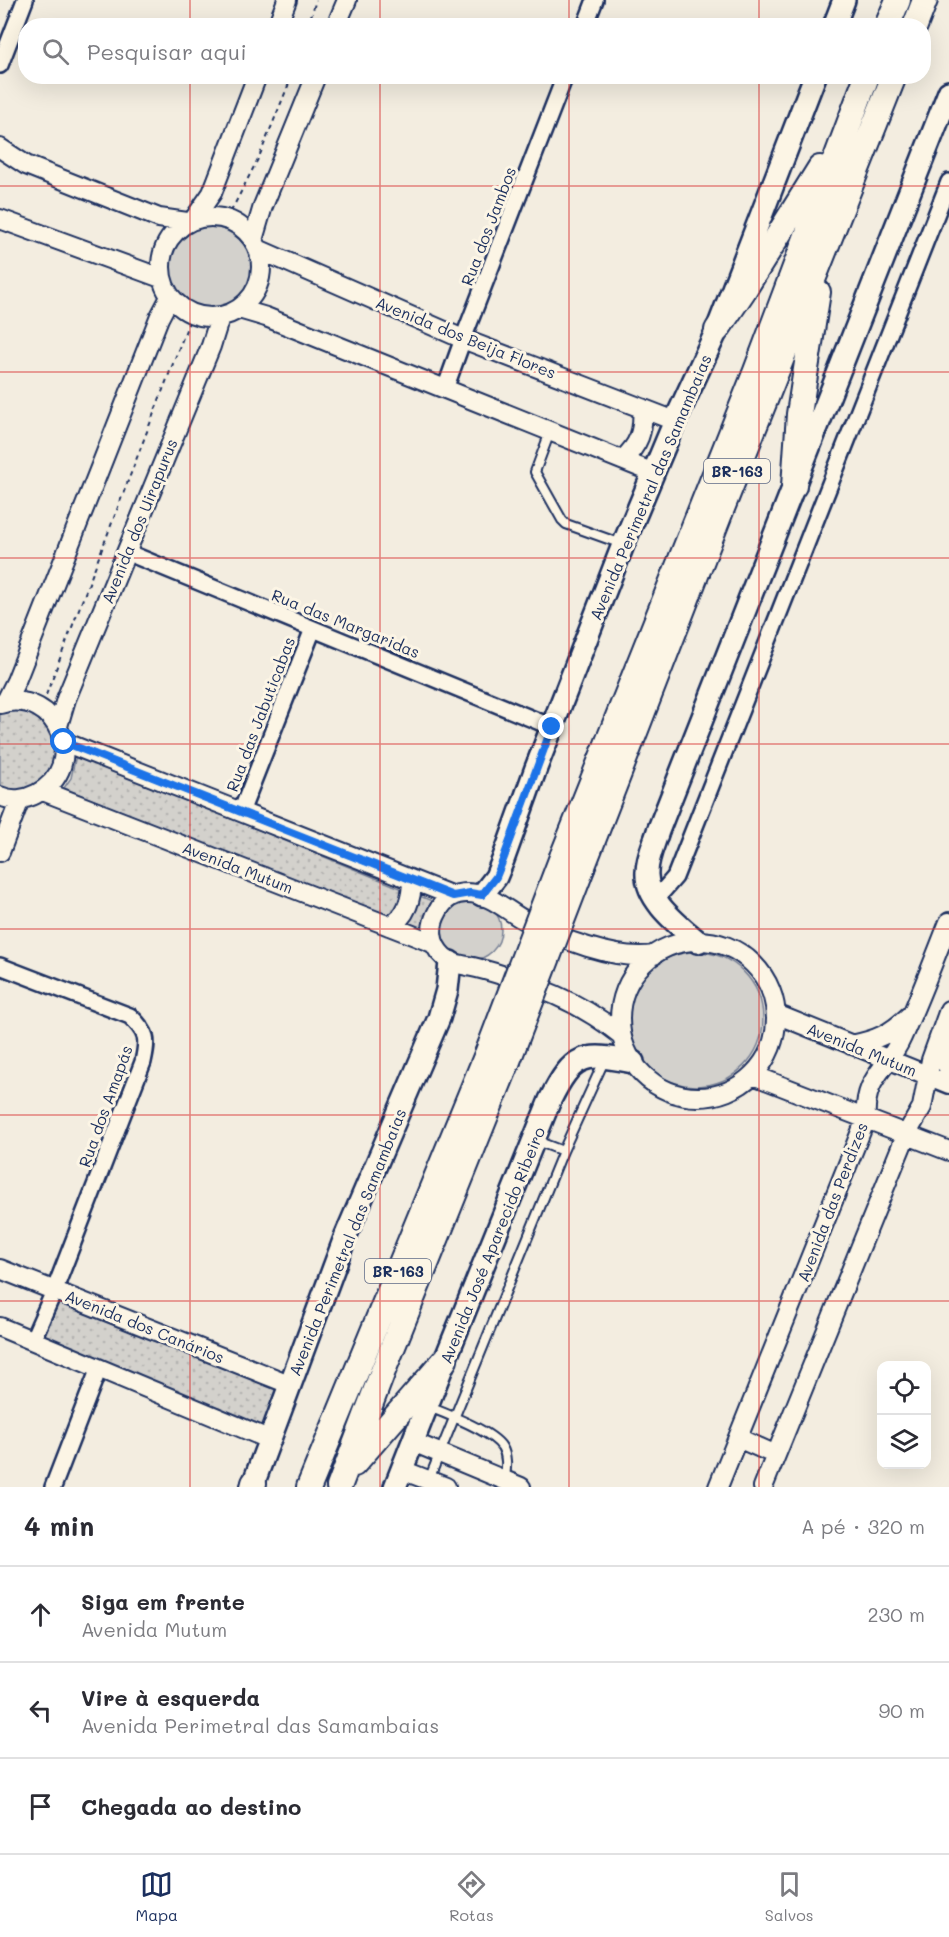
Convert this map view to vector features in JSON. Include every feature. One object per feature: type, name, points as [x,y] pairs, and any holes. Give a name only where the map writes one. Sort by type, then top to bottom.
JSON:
[{"type":"highway","points":[[891,18],[898,0]]},
{"type":"highway","points":[[918,18],[925,0]]},
{"type":"highway","name":"BR-163","points":[[341,1482],[497,1058],[864,84]]},
{"type":"highway","name":"BR-163","points":[[572,861],[891,84]]},
{"type":"highway","points":[[717,330],[847,125]]},
{"type":"highway","points":[[794,486],[799,414],[824,249]]},
{"type":"highway","name":"BR-163","points":[[309,1487],[497,1058]]},
{"type":"highway","points":[[341,1482],[444,1360]]},
{"type":"main road","points":[[837,18],[844,0]]},
{"type":"main road","name":"Avenida Perimetral das Samambaias","points":[[482,895],[496,877],[503,860],[623,545],[675,421],[717,330],[812,84]]},
{"type":"main road","points":[[698,942],[655,900],[647,877],[647,870],[658,831],[949,92]]},
{"type":"main road","name":"Avenida Perimetral das Samambaias","points":[[253,1486],[289,1384],[311,1333],[346,1236],[438,1018],[447,990],[450,962]]},
{"type":"main road","name":"Avenida José Aparecido Ribeiro","points":[[399,1478],[444,1360],[562,1076],[571,1066],[596,1056],[633,1062]]},
{"type":"street","points":[[19,18],[26,0]]},
{"type":"street","points":[[280,18],[287,0]]},
{"type":"street","points":[[339,18],[347,0]]},
{"type":"street","points":[[588,18],[595,0]]},
{"type":"street","points":[[0,65],[18,20]]},
{"type":"street","points":[[0,148],[26,165],[159,218],[190,220],[210,216],[227,219],[242,227],[256,245],[261,263],[261,276],[249,300],[239,309],[220,317],[192,314],[180,307],[170,297],[161,278],[160,261],[164,245],[174,232],[190,220],[212,193],[254,84]]},
{"type":"street","points":[[256,245],[263,206],[313,84]]},
{"type":"street","name":"Rua dos Jambos","points":[[445,389],[562,84]]},
{"type":"street","points":[[655,900],[675,878],[949,182]]},
{"type":"street","points":[[0,219],[161,278]]},
{"type":"street","name":"Avenida dos Beija Flores","points":[[256,245],[463,339],[675,421]]},
{"type":"street","points":[[3,704],[16,681],[159,318],[170,297]]},
{"type":"street","points":[[239,309],[266,317],[654,473]]},
{"type":"street","name":"Avenida dos Uirapurus","points":[[43,790],[61,770],[64,756],[61,734],[66,699],[211,346],[220,317]]},
{"type":"street","points":[[622,460],[633,450],[640,438],[643,423],[642,408]]},
{"type":"street","name":"Rua das Margaridas","points":[[126,552],[552,727]]},
{"type":"street","name":"Rua das Jabuticabas","points":[[241,812],[313,629]]},
{"type":"street","points":[[3,704],[17,702],[30,704],[51,717],[61,734],[241,812],[453,896]]},
{"type":"street","points":[[0,796],[20,799],[43,790]]},
{"type":"street","name":"Avenida Mutum","points":[[43,790],[433,943]]},
{"type":"street","points":[[0,852],[20,799]]},
{"type":"street","points":[[389,926],[399,920],[411,899],[412,880]]},
{"type":"street","points":[[621,1035],[594,1016],[555,995],[478,968],[450,962],[444,958],[433,943],[434,918],[445,900],[470,893],[482,895],[531,924],[600,950],[641,957],[654,955],[675,945],[698,942],[728,947],[753,964],[763,976],[770,989],[776,1014],[775,1034],[770,1049],[753,1075],[728,1091],[698,1097],[683,1095],[655,1084],[633,1062],[621,1035],[621,1004],[633,976],[654,955]]},
{"type":"street","name":"Avenida das Perdizes","points":[[718,1487],[866,1119],[865,1108],[869,1087],[901,1041],[949,922]]},
{"type":"street","name":"Rua dos Amapás","points":[[0,966],[130,1016],[143,1028],[147,1043],[143,1062],[32,1341]]},
{"type":"street","points":[[763,1487],[906,1135],[922,1107],[931,1060],[949,1010]]},
{"type":"street","points":[[851,1045],[876,1040],[891,1032],[913,1013]]},
{"type":"street","name":"Avenida Mutum","points":[[776,1014],[949,1084]]},
{"type":"street","points":[[942,1031],[944,1053],[949,1070]]},
{"type":"street","points":[[753,1075],[949,1151]]},
{"type":"street","name":"Avenida dos Canários","points":[[0,1269],[289,1384]]},
{"type":"street","points":[[0,1328],[271,1440]]},
{"type":"street","points":[[53,1487],[99,1368]]},
{"type":"street","points":[[738,1438],[776,1455]]},
{"type":"street","points":[[413,1442],[502,1482]]},
{"type":"street","points":[[399,1478],[434,1485]]},
{"type":"lane","points":[[550,432],[535,472],[562,520],[566,524],[623,545]]},
{"type":"lane","points":[[434,1485],[440,1453],[454,1417],[563,1151],[605,1057]]},
{"type":"lane","points":[[534,1140],[563,1151]]},
{"type":"lane","points":[[428,1406],[485,1432],[502,1447],[507,1464],[502,1482]]},
{"type":"path","points":[[310,18],[316,0]]},
{"type":"path","points":[[227,219],[259,157],[289,84]]},
{"type":"path","points":[[41,709],[192,314]]},
{"type":"shaded area","points":[[209,227],[225,231],[239,240],[248,254],[252,270],[248,286],[239,300],[225,309],[209,313],[193,309],[179,300],[170,286],[166,270],[170,254],[179,240],[193,231]]},
{"type":"shaded area","points":[[25,710],[44,720],[56,739],[52,771],[37,787],[16,792],[0,789],[0,712]]},
{"type":"shaded area","points":[[76,755],[432,901],[425,917],[423,934],[64,788],[71,778]]},
{"type":"shaded area","points":[[465,900],[477,900],[488,905],[496,913],[501,930],[499,942],[488,955],[477,960],[465,960],[454,955],[446,947],[441,936],[441,924],[446,913],[454,905]]},
{"type":"shaded area","points":[[696,952],[721,957],[743,972],[758,994],[763,1019],[758,1044],[743,1066],[721,1081],[696,1086],[671,1081],[649,1066],[634,1044],[629,1019],[634,994],[649,972],[671,957]]},
{"type":"shaded area","points":[[59,1300],[277,1389],[264,1430],[44,1337]]},
{"type":"route","points":[[64,742],[453,896],[462,893],[482,895],[496,877],[552,727]]}]
